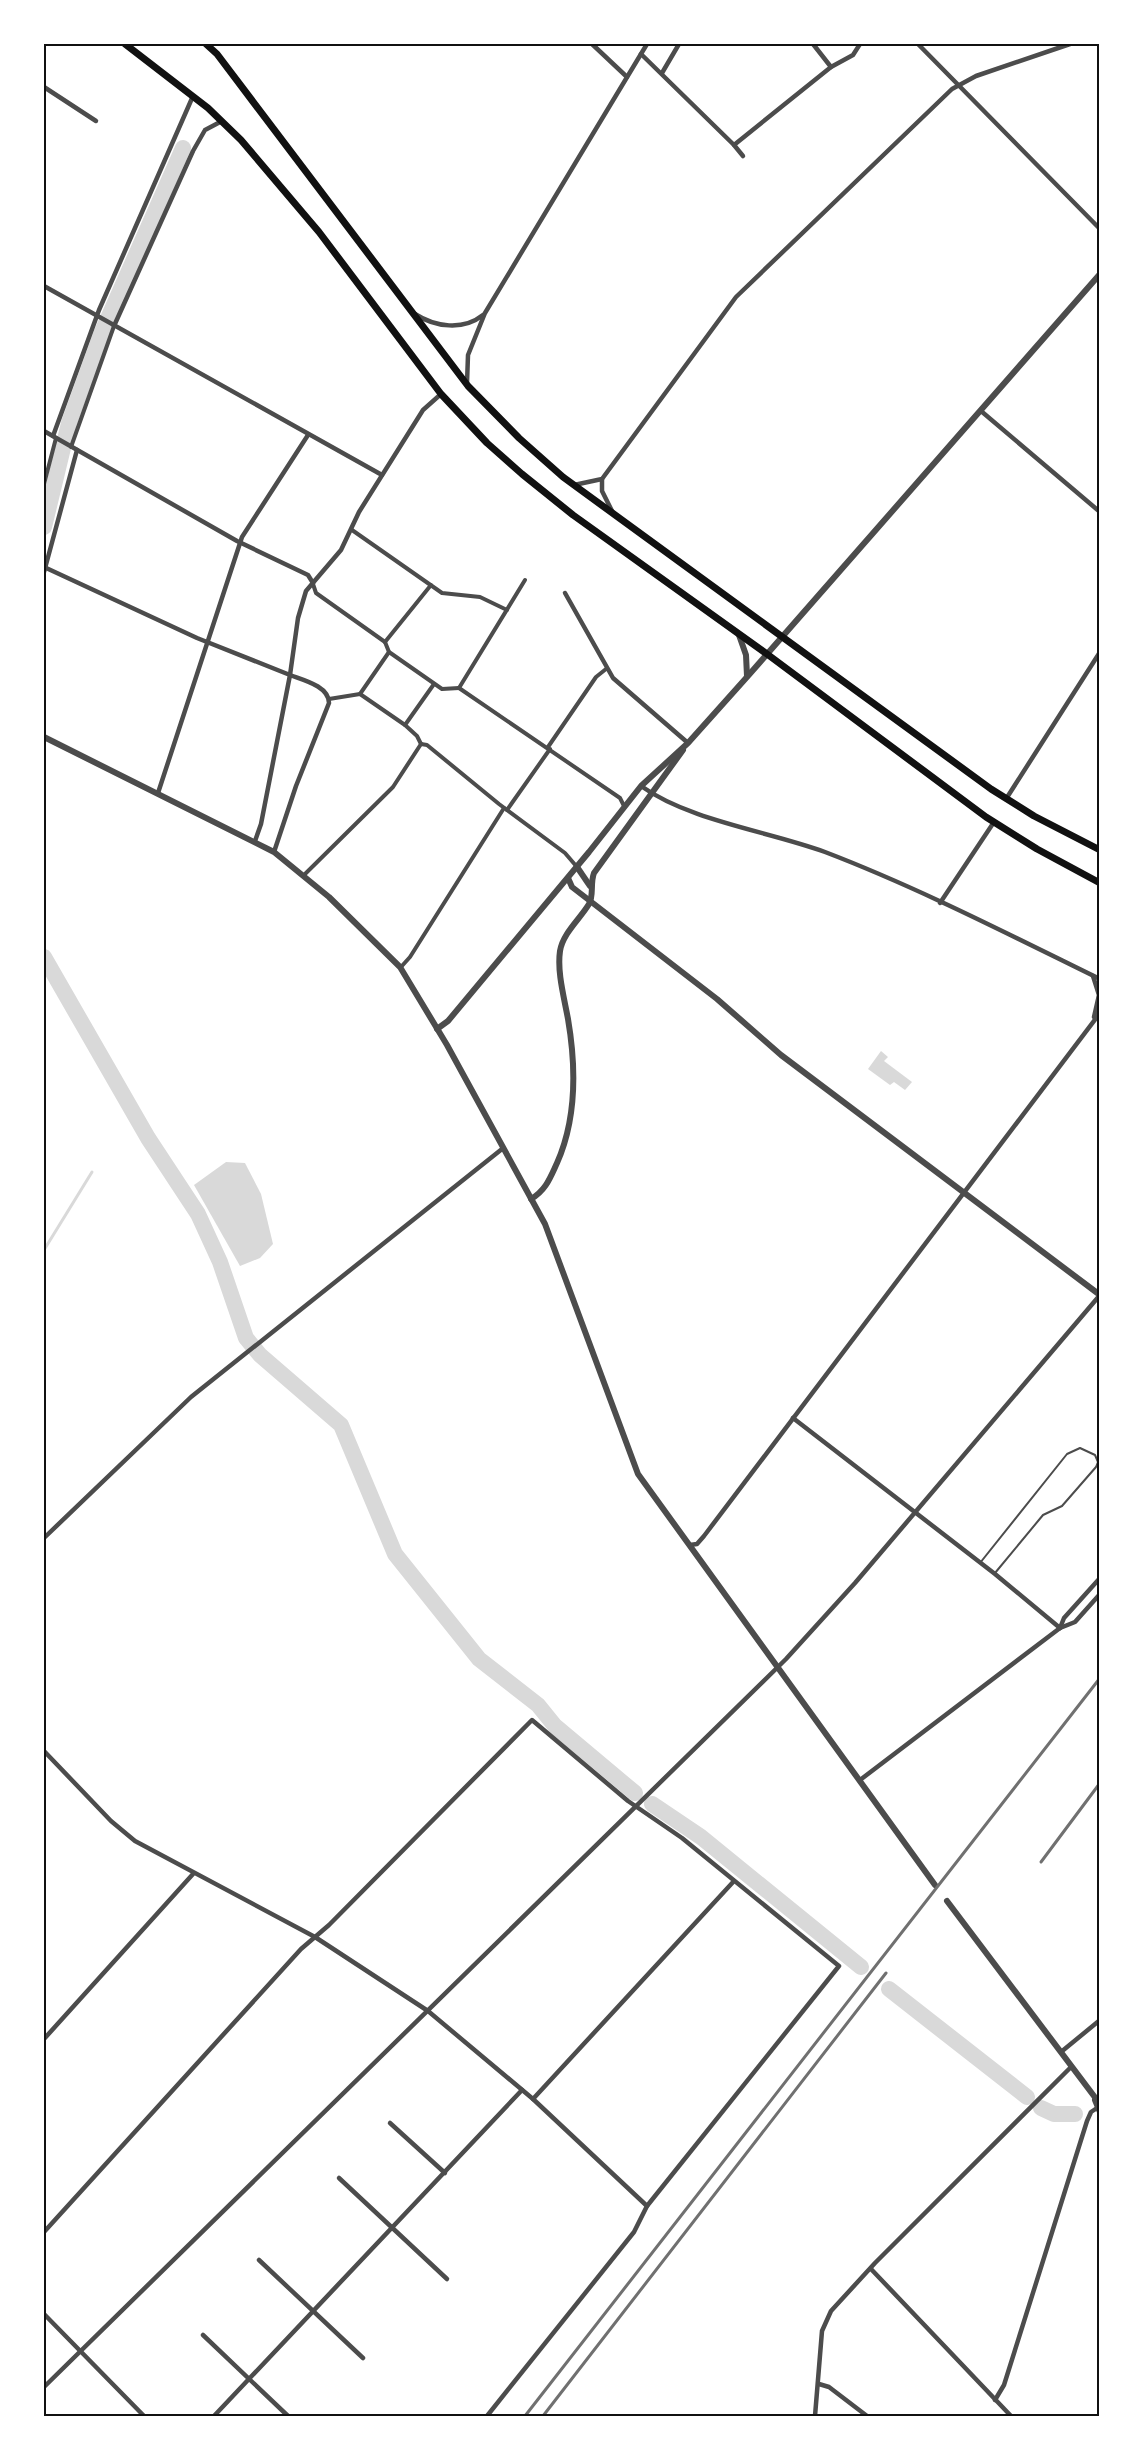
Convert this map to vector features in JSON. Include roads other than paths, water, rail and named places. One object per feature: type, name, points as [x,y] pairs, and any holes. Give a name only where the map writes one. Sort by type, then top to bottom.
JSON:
[{"type":"main road","points":[[125,44],[222,121],[274,176],[441,394],[488,443],[573,515],[767,654],[994,822],[1100,883]]},
{"type":"main road","points":[[208,44],[468,386],[519,438],[573,485],[1006,799],[1100,850]]},
{"type":"street","points":[[592,44],[627,77]]},
{"type":"street","points":[[468,386],[468,355],[485,314],[647,44]]},
{"type":"street","points":[[662,73],[679,44]]},
{"type":"street","points":[[813,44],[831,67]]},
{"type":"street","points":[[734,145],[831,67],[853,55],[860,44]]},
{"type":"street","points":[[918,44],[1100,229]]},
{"type":"street","points":[[614,514],[603,491],[602,479],[736,297],[957,84],[1070,44]]},
{"type":"street","points":[[641,54],[743,156]]},
{"type":"street","points":[[44,87],[96,121]]},
{"type":"street","points":[[44,484],[57,438],[99,317],[193,96]]},
{"type":"street","points":[[69,446],[112,325],[201,134],[222,121]]},
{"type":"street","points":[[437,1029],[448,1021],[526,929],[641,786],[688,742],[784,636],[1100,274]]},
{"type":"street","points":[[44,286],[382,476]]},
{"type":"street","points":[[408,309],[428,321],[454,326],[472,323],[485,314]]},
{"type":"street","points":[[255,841],[261,824],[302,602],[306,591],[331,564],[352,530],[359,512],[424,408],[441,394]]},
{"type":"street","points":[[981,411],[1100,512]]},
{"type":"street","points":[[44,431],[240,542],[308,575],[316,593],[385,642],[389,652],[442,689],[459,688],[620,798],[624,806]]},
{"type":"street","points":[[158,793],[240,542],[308,435]]},
{"type":"street","points":[[77,450],[44,568],[208,642],[290,675],[322,690],[329,699]]},
{"type":"street","points":[[573,485],[602,479]]},
{"type":"street","points":[[352,530],[446,595],[480,597],[507,610]]},
{"type":"street","points":[[459,688],[525,580]]},
{"type":"street","points":[[385,642],[430,585]]},
{"type":"street","points":[[565,593],[606,669],[616,681],[688,742]]},
{"type":"street","points":[[739,635],[746,655],[747,677]]},
{"type":"street","points":[[360,694],[389,652]]},
{"type":"street","points":[[1006,799],[1100,652]]},
{"type":"street","points":[[400,967],[410,957],[505,809],[596,677],[606,669]]},
{"type":"street","points":[[405,725],[434,684]]},
{"type":"street","points":[[329,699],[360,694],[405,725],[417,736],[421,744]]},
{"type":"street","points":[[274,852],[329,699]]},
{"type":"street","points":[[44,737],[274,852],[304,874],[400,967],[437,1029],[550,1237],[638,1474],[935,1885]]},
{"type":"street","points":[[531,1199],[547,1186],[569,1135],[572,1112],[572,1039],[560,970],[560,950],[566,937],[591,902],[590,887],[597,869],[653,794],[688,742]]},
{"type":"street","points":[[421,744],[427,745],[505,809],[565,853],[590,887]]},
{"type":"street","points":[[304,874],[393,787],[421,744]]},
{"type":"street","points":[[641,786],[668,802],[843,859],[1100,979]]},
{"type":"street","points":[[940,903],[994,822]]},
{"type":"street","points":[[44,2387],[778,1666],[828,1614],[1100,1295],[964,1190],[781,1055],[723,1004],[569,886],[568,877]]},
{"type":"street","points":[[1091,1022],[1099,998],[1093,976]]},
{"type":"street","points":[[690,1545],[697,1544],[704,1536],[1100,1013]]},
{"type":"street","points":[[44,1538],[174,1412],[502,1149]]},
{"type":"street","points":[[793,1418],[995,1574],[1060,1628]]},
{"type":"street","points":[[1060,1628],[1064,1618],[1100,1578]]},
{"type":"street","points":[[860,1780],[1060,1628],[1075,1622],[1100,1594]]},
{"type":"street","points":[[44,2232],[301,1949],[532,1720],[839,1966],[646,2206],[634,2232],[487,2416]]},
{"type":"street","points":[[44,1751],[124,1833],[193,1874],[315,1937],[428,2011],[522,2090],[646,2206]]},
{"type":"street","points":[[44,2039],[193,1874]]},
{"type":"street","points":[[532,2099],[734,1881]]},
{"type":"street","points":[[947,1901],[1098,2106],[1091,2112],[1087,2121],[1004,2385],[995,2400]]},
{"type":"street","points":[[1060,2052],[1100,2020]]},
{"type":"street","points":[[815,2416],[819,2384],[820,2343],[825,2320],[836,2305],[1071,2067]]},
{"type":"street","points":[[214,2416],[522,2090]]},
{"type":"street","points":[[390,2123],[445,2173]]},
{"type":"street","points":[[339,2178],[447,2279]]},
{"type":"street","points":[[259,2260],[363,2358]]},
{"type":"street","points":[[871,2269],[1011,2416]]},
{"type":"street","points":[[44,2314],[144,2416]]},
{"type":"street","points":[[203,2335],[288,2416]]},
{"type":"street","points":[[819,2384],[829,2387],[867,2416]]},
{"type":"lane","points":[[980,1563],[1021,1514],[1031,1498],[1072,1451],[1085,1449],[1098,1458],[1096,1467],[1062,1506],[1042,1515],[995,1574]]},
{"type":"waterway","points":[[44,527],[69,423],[102,332],[183,148]]},
{"type":"waterway","points":[[44,957],[148,1138],[198,1214],[220,1262],[246,1338],[260,1355],[341,1425],[395,1554],[479,1659],[538,1705],[555,1726],[635,1793]]},
{"type":"waterway","points":[[44,1250],[92,1172]]},
{"type":"waterway","points":[[652,1804],[701,1837],[861,1967]]},
{"type":"waterway","points":[[889,1989],[1027,2097]]},
{"type":"waterway","points":[[1041,2108],[1054,2114],[1075,2114]]},
{"type":"railway","points":[[525,2416],[1100,1678]]},
{"type":"railway","points":[[1041,1862],[1100,1783]]},
{"type":"railway","points":[[543,2416],[886,1973]]}]
